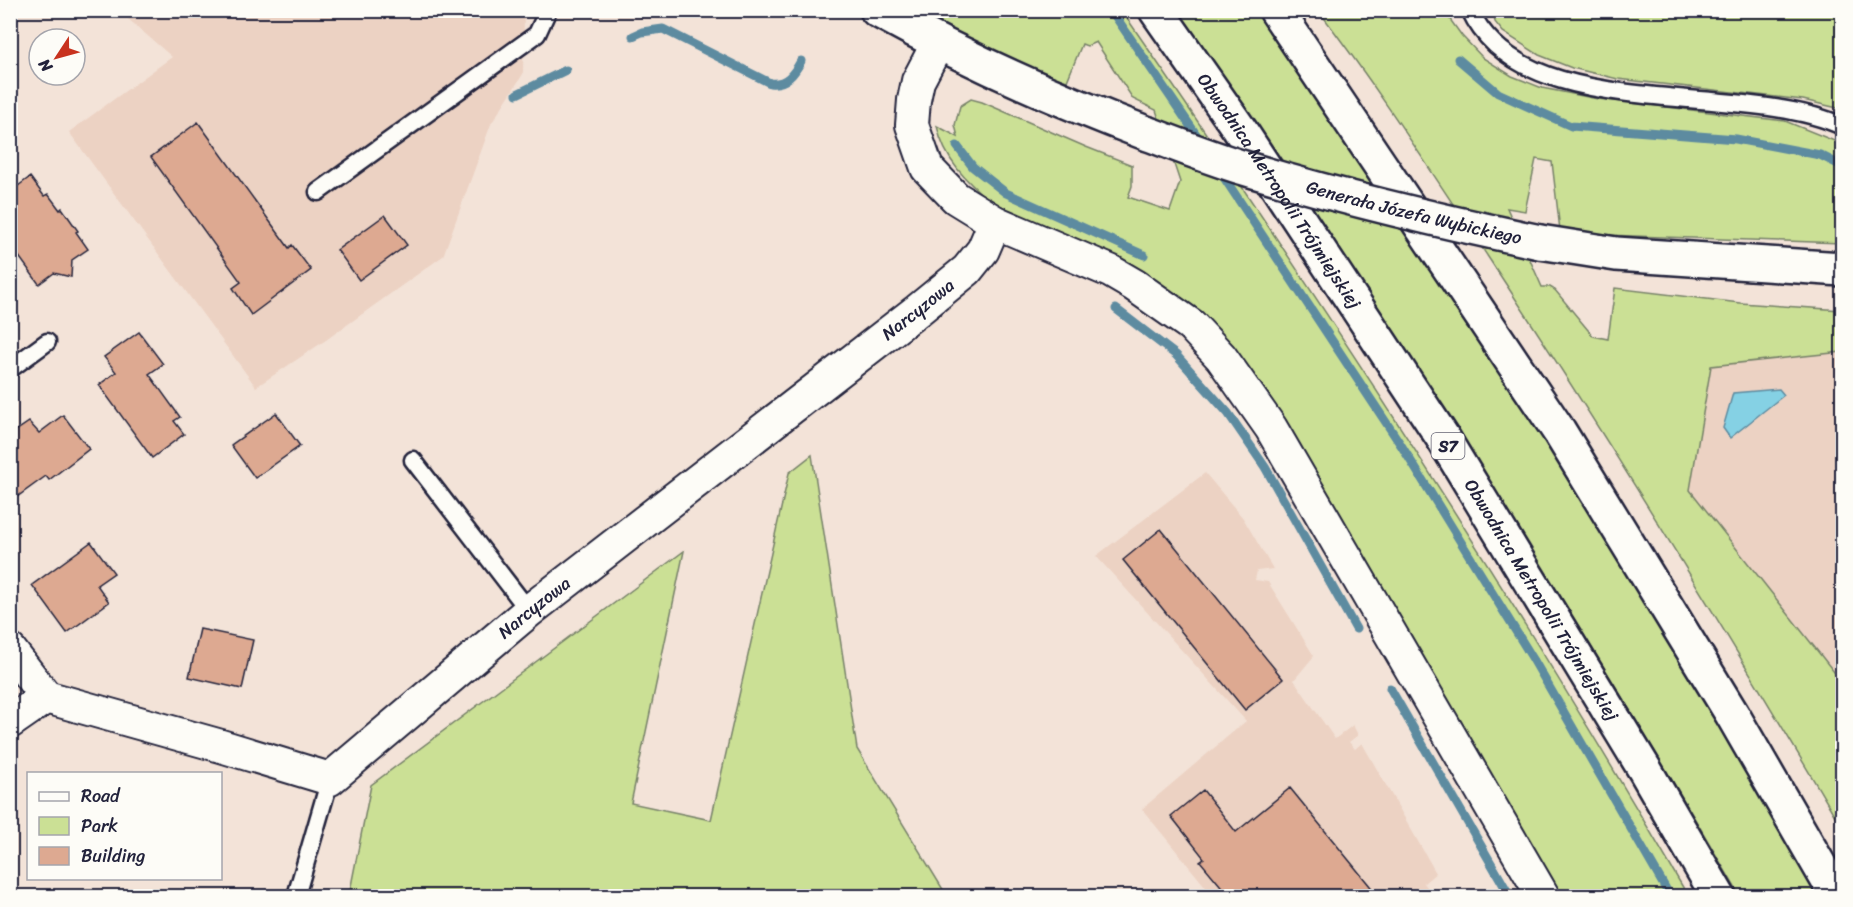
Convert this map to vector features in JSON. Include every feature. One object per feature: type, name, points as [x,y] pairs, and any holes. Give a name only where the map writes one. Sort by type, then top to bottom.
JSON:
[{"type":"main road","name":"Generała Józefa Wybickiego","points":[[878,10],[938,43],[1022,83],[1146,133],[1242,168],[1339,195],[1440,221],[1540,242],[1616,254],[1842,269]]},
{"type":"main road","name":"Obwodnica Metropolii Trójmiejskiej","points":[[1156,10],[1242,133],[1443,438],[1645,770],[1719,897]]},
{"type":"main road","points":[[1276,10],[1559,431],[1732,714],[1837,897]]},
{"type":"street","points":[[938,43],[918,81],[912,125],[927,168],[956,198],[995,222],[1110,271],[1134,285],[1191,325],[1221,357],[1271,428],[1543,897]]},
{"type":"street","name":"Narcyzowa","points":[[330,779],[529,611],[967,270],[983,250],[995,222]]},
{"type":"street","points":[[10,650],[46,697],[330,779]]},
{"type":"street","points":[[10,722],[46,697]]},
{"type":"lane","points":[[318,192],[537,33],[548,10]]},
{"type":"lane","points":[[1470,10],[1488,39],[1507,56],[1542,73],[1577,84],[1776,109],[1808,115],[1842,126]]},
{"type":"lane","points":[[10,369],[47,342]]},
{"type":"lane","points":[[413,460],[529,611]]},
{"type":"lane","points":[[296,897],[330,779]]},
{"type":"shaded area","points":[[119,11],[524,11],[523,74],[491,124],[443,256],[256,387],[69,132],[172,57]]},
{"type":"shaded area","points":[[1842,352],[1842,682],[1690,490],[1711,366]]},
{"type":"shaded area","points":[[1205,473],[1243,518],[1273,569],[1257,571],[1255,580],[1268,582],[1314,656],[1294,680],[1335,739],[1353,725],[1358,735],[1349,742],[1355,749],[1362,743],[1436,873],[1424,883],[1434,896],[1213,896],[1142,809],[1246,721],[1096,556]]},
{"type":"green space","points":[[908,11],[1122,11],[1270,228],[1414,448],[1553,670],[1688,896],[1557,896],[1265,396],[993,204],[958,170],[945,149],[937,126],[958,137],[955,125],[960,106],[971,99],[982,102],[1132,165],[1132,186],[1128,197],[1170,211],[1180,182],[1156,110],[1133,99],[1096,42],[1087,46],[1082,44],[1067,81],[1006,58]]},
{"type":"green space","points":[[1177,11],[1256,11],[1413,239],[1565,471],[1663,630],[1821,896],[1740,896],[1606,670],[1467,448],[1324,228]]},
{"type":"green space","points":[[1319,11],[1444,11],[1462,36],[1483,58],[1512,76],[1542,88],[1598,99],[1785,121],[1842,144],[1842,243],[1604,235],[1560,230],[1552,162],[1536,159],[1525,211],[1507,208],[1542,287],[1555,290],[1593,336],[1608,339],[1615,288],[1740,303],[1842,310],[1842,352],[1711,366],[1690,490],[1842,682],[1842,828],[1713,613],[1581,400],[1406,134]]},
{"type":"green space","points":[[1493,11],[1842,11],[1842,109],[1803,100],[1618,79],[1572,68],[1539,55],[1503,32],[1495,22]]},
{"type":"green space","points":[[812,455],[857,749],[947,896],[349,896],[371,785],[684,551],[631,803],[711,820],[789,473]]},
{"type":"water","points":[[1779,389],[1784,395],[1730,438],[1723,428],[1733,393]]},
{"type":"building","points":[[198,122],[289,248],[292,245],[311,270],[251,315],[233,288],[241,282],[151,157]]},
{"type":"building","points":[[30,177],[44,196],[48,194],[60,210],[62,208],[88,249],[72,260],[71,277],[54,273],[39,284],[10,244],[10,192]]},
{"type":"building","points":[[385,215],[407,245],[359,280],[337,250]]},
{"type":"building","points":[[139,332],[163,364],[149,374],[180,417],[174,421],[184,434],[152,458],[99,385],[116,372],[104,357]]},
{"type":"building","points":[[276,413],[300,446],[255,478],[231,445]]},
{"type":"building","points":[[63,415],[89,449],[49,480],[46,476],[10,502],[10,435],[29,422],[39,433]]},
{"type":"building","points":[[1161,529],[1283,679],[1245,710],[1123,560]]},
{"type":"building","points":[[91,542],[114,573],[97,585],[109,602],[67,633],[32,585]]},
{"type":"building","points":[[200,629],[253,640],[242,689],[189,677]]},
{"type":"building","points":[[1290,788],[1379,897],[1230,897],[1200,861],[1204,858],[1171,816],[1203,790],[1236,832]]},
{"type":"waterway","points":[[1111,10],[1202,143]]},
{"type":"waterway","points":[[633,36],[642,32],[663,29],[770,83],[781,82],[789,78],[801,61]]},
{"type":"waterway","points":[[1458,59],[1498,93],[1571,126],[1736,139],[1820,155],[1842,166]]},
{"type":"waterway","points":[[517,94],[566,70]]},
{"type":"waterway","points":[[957,146],[973,167],[1006,193],[1144,255]]},
{"type":"waterway","points":[[1219,170],[1401,445],[1533,659],[1670,896]]},
{"type":"waterway","points":[[1116,309],[1176,355],[1228,413],[1265,467],[1356,629]]},
{"type":"waterway","points":[[1390,688],[1510,896]]}]
